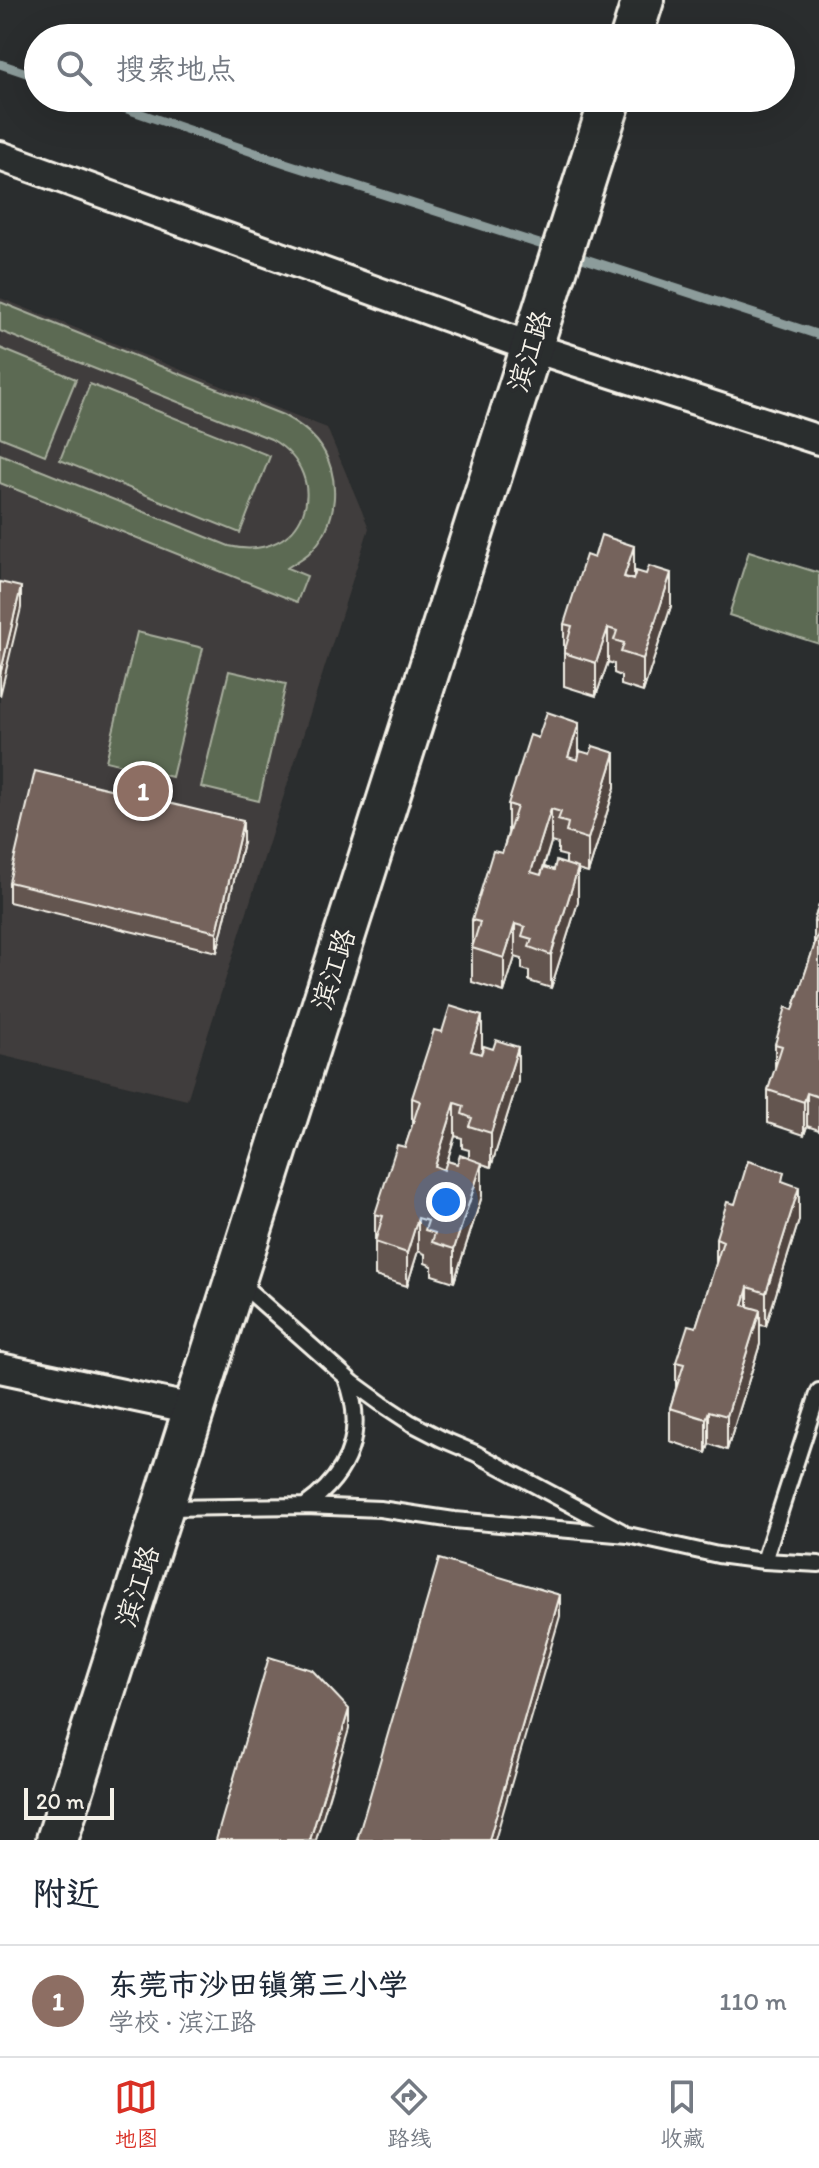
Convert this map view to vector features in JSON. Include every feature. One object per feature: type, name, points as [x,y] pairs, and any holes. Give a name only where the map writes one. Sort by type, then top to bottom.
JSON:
[{"type":"street","points":[[635,24],[643,0]]},
{"type":"street","name":"滨江路","points":[[57,1840],[607,112]]},
{"type":"street","points":[[0,156],[531,347],[819,440]]},
{"type":"street","points":[[0,1368],[193,1409]]},
{"type":"lane","points":[[235,1278],[345,1375],[411,1423],[475,1453],[628,1535]]},
{"type":"lane","points":[[305,1506],[333,1481],[344,1466],[351,1448],[355,1411],[345,1375]]},
{"type":"lane","points":[[764,1561],[819,1391]]},
{"type":"lane","points":[[162,1509],[305,1506],[380,1509],[454,1520],[628,1535],[703,1553],[819,1564]]},
{"type":"shaded area","points":[[0,298],[327,428],[369,528],[187,1100],[0,1055]]},
{"type":"green space","points":[[0,302],[283,415],[317,441],[331,468],[334,499],[326,529],[318,543],[287,568],[307,576],[297,602],[0,483],[0,454],[229,546],[255,548],[276,542],[293,530],[303,514],[306,494],[303,474],[291,455],[271,439],[0,331]]},
{"type":"green space","points":[[0,348],[76,379],[45,455],[0,437]]},
{"type":"green space","points":[[90,384],[270,456],[240,533],[60,460]]},
{"type":"green space","points":[[749,551],[819,573],[819,644],[729,615]]},
{"type":"green space","points":[[137,632],[203,648],[172,777],[106,761]]},
{"type":"green space","points":[[229,671],[286,684],[259,801],[201,787]]},
{"type":"building","points":[[601,535],[634,546],[624,577],[633,580],[636,571],[646,574],[649,566],[671,573],[643,659],[621,652],[624,643],[614,640],[617,631],[608,628],[596,663],[564,653],[572,626],[564,624],[586,555],[594,558]]},
{"type":"building","points":[[0,582],[21,587],[0,675]]},
{"type":"building","points":[[547,712],[579,723],[568,757],[578,760],[580,751],[590,754],[593,746],[615,753],[588,839],[566,832],[568,823],[558,820],[561,812],[551,809],[531,872],[541,875],[544,867],[554,870],[556,861],[578,868],[551,955],[529,947],[532,939],[522,936],[525,927],[515,924],[504,958],[472,948],[480,922],[472,920],[493,851],[502,853],[517,807],[508,804],[530,735],[538,738]]},
{"type":"building","points":[[35,771],[243,821],[217,932],[9,882]]},
{"type":"building","points":[[819,904],[819,923],[814,921]]},
{"type":"building","points":[[819,931],[819,1097],[807,1093],[804,1102],[768,1090],[782,1046],[775,1044],[786,1007],[793,1010]]},
{"type":"building","points":[[450,1006],[482,1016],[471,1051],[481,1054],[484,1046],[493,1049],[496,1040],[518,1047],[491,1133],[469,1126],[472,1118],[462,1114],[464,1106],[455,1103],[435,1166],[444,1170],[447,1161],[457,1164],[460,1155],[482,1163],[454,1249],[432,1242],[435,1233],[425,1230],[428,1221],[418,1218],[407,1253],[375,1242],[383,1216],[375,1214],[397,1145],[405,1147],[420,1101],[412,1098],[434,1030],[442,1032]]},
{"type":"building","points":[[748,1161],[784,1172],[782,1181],[799,1187],[766,1293],[748,1287],[743,1305],[760,1310],[727,1416],[709,1411],[706,1419],[670,1408],[684,1364],[676,1362],[688,1325],[696,1327],[723,1241],[716,1238],[727,1202],[735,1204]]},
{"type":"building","points":[[439,1559],[560,1595],[489,1840],[357,1840]]},
{"type":"building","points":[[269,1657],[312,1670],[349,1709],[310,1840],[216,1840]]},
{"type":"waterway","points":[[0,64],[24,72]]},
{"type":"waterway","points":[[136,112],[552,248]]},
{"type":"waterway","points":[[570,254],[819,335]]},
{"type":"place","name":"东莞市沙田镇第三小学","points":[[143,791]]}]
